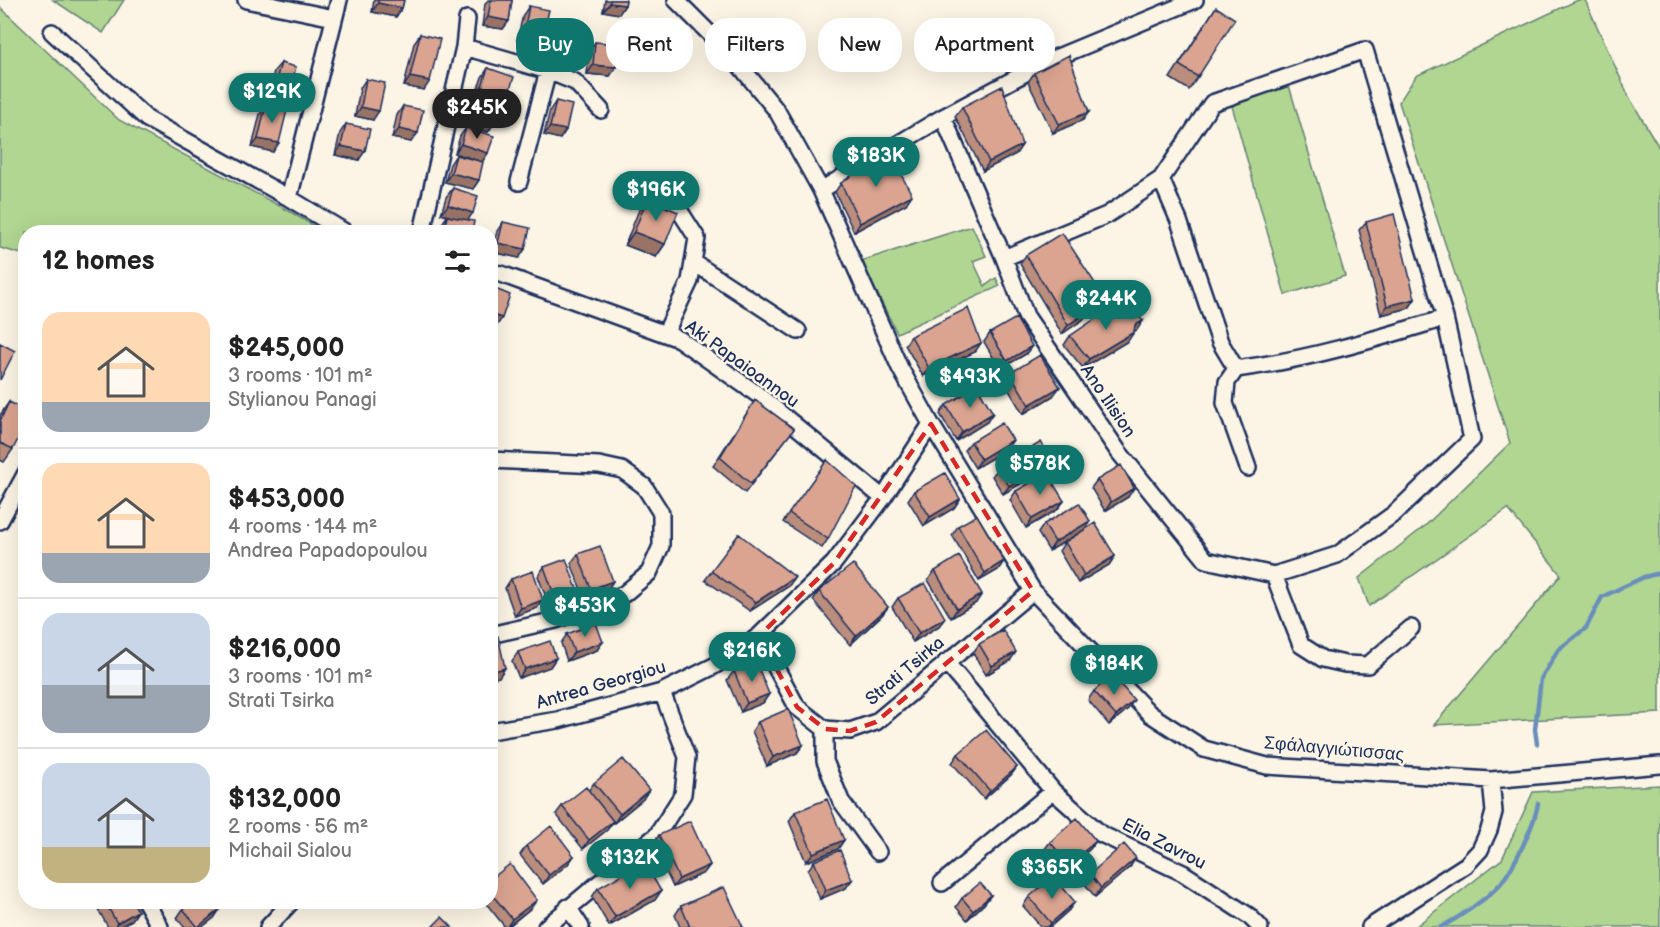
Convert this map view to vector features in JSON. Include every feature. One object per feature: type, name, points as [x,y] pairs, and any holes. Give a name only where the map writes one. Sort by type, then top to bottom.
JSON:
[{"type":"street","points":[[246,0],[334,18]]},
{"type":"street","points":[[289,198],[339,0]]},
{"type":"street","name":"Σφάλαγγιώτισσας","points":[[676,0],[732,57],[777,111],[821,190],[900,368],[931,424],[1033,591],[1150,714],[1204,749],[1268,766],[1491,780],[1660,765]]},
{"type":"street","points":[[821,190],[943,117],[1048,61],[1195,0]]},
{"type":"street","points":[[424,225],[464,47],[467,19]]},
{"type":"street","points":[[52,32],[147,119],[333,225]]},
{"type":"street","points":[[464,47],[516,62]]},
{"type":"street","points":[[1004,258],[1107,215],[1161,179],[1212,103],[1365,50],[1445,318],[1472,439],[1395,513],[1337,555],[1274,575],[1301,645],[1323,659],[1345,664],[1368,665],[1411,628]]},
{"type":"street","points":[[519,182],[548,72]]},
{"type":"street","points":[[550,72],[575,82],[601,110]]},
{"type":"street","name":"Ano Ilision","points":[[943,117],[1004,258],[1026,316],[1118,451],[1206,560],[1274,575]]},
{"type":"street","points":[[1161,179],[1179,221],[1220,342],[1236,369]]},
{"type":"street","points":[[665,334],[690,281],[697,238],[676,205]]},
{"type":"street","points":[[693,262],[798,331]]},
{"type":"street","name":"Aki Papaioannou","points":[[498,275],[679,339],[757,394],[883,498]]},
{"type":"street","points":[[1248,468],[1225,403],[1227,382],[1236,369],[1274,364],[1330,352],[1445,318]]},
{"type":"street","name":"Antrea Georgiou","points":[[498,729],[558,720],[662,692],[714,666],[759,636],[834,562],[883,498],[931,424]]},
{"type":"street","points":[[498,460],[599,465],[622,470],[644,486],[661,513],[661,546],[649,573],[624,594],[556,620],[498,633]]},
{"type":"street","points":[[0,521],[18,488]]},
{"type":"street","name":"Strati Tsirka","points":[[825,729],[850,731],[876,722],[1033,591]]},
{"type":"street","points":[[759,636],[797,707],[825,729],[825,761],[841,801],[878,852]]},
{"type":"street","name":"Elia Zavrou","points":[[946,662],[1053,791],[1101,834],[1183,873],[1249,916],[1260,927]]},
{"type":"street","points":[[546,927],[657,835],[683,794],[687,757],[662,692]]},
{"type":"street","points":[[1370,927],[1466,865],[1479,850],[1489,830],[1494,812],[1491,780]]},
{"type":"street","points":[[942,883],[1053,791]]},
{"type":"street","points":[[568,907],[581,927]]},
{"type":"street","points":[[150,909],[160,927]]},
{"type":"street","points":[[268,927],[285,909]]},
{"type":"highlighted area","points":[[931,424],[1033,591],[876,722],[850,731],[825,729],[797,707],[759,636],[834,563]]},
{"type":"green space","points":[[53,0],[124,0],[103,33]]},
{"type":"green space","points":[[1578,0],[1585,0],[1629,97],[1660,149],[1660,713],[1434,725],[1561,575],[1508,509],[1369,606],[1359,578],[1425,526],[1510,443],[1399,102],[1416,76]]},
{"type":"green space","points":[[0,7],[119,120],[312,225],[18,225],[18,253],[0,248]]},
{"type":"green space","points":[[1288,82],[1345,276],[1285,295],[1232,106]]},
{"type":"green space","points":[[972,226],[986,256],[973,261],[985,286],[996,278],[1000,286],[897,333],[861,261]]},
{"type":"green space","points":[[1660,785],[1660,927],[1415,927],[1502,859],[1533,792]]},
{"type":"building","points":[[378,0],[404,0],[402,8],[378,3]]},
{"type":"building","points":[[491,0],[512,0],[509,21],[488,17]]},
{"type":"building","points":[[610,0],[626,0],[625,5],[610,3]]},
{"type":"building","points":[[529,6],[549,10],[547,18],[527,18]]},
{"type":"building","points":[[1216,7],[1235,19],[1198,77],[1179,65]]},
{"type":"building","points":[[420,34],[440,39],[430,81],[410,77]]},
{"type":"building","points":[[595,42],[606,43],[606,66],[594,65]]},
{"type":"building","points":[[1069,55],[1089,112],[1059,124],[1034,73],[1055,72],[1055,62]]},
{"type":"building","points":[[281,63],[296,67],[289,94],[273,90]]},
{"type":"building","points":[[488,68],[514,77],[508,95],[482,86]]},
{"type":"building","points":[[366,79],[385,83],[379,111],[361,107]]},
{"type":"building","points":[[1002,86],[1022,145],[989,162],[962,107]]},
{"type":"building","points":[[473,96],[500,104],[494,123],[467,115]]},
{"type":"building","points":[[556,101],[572,105],[566,130],[550,127]]},
{"type":"building","points":[[266,105],[287,110],[279,143],[258,139]]},
{"type":"building","points":[[403,106],[423,110],[418,133],[399,129]]},
{"type":"building","points":[[346,124],[370,129],[365,151],[341,146]]},
{"type":"building","points":[[466,128],[494,136],[488,153],[461,144]]},
{"type":"building","points":[[888,150],[912,195],[860,223],[841,183]]},
{"type":"building","points":[[456,155],[483,162],[479,180],[451,173]]},
{"type":"building","points":[[453,188],[478,196],[473,213],[448,205]]},
{"type":"building","points":[[647,199],[678,212],[665,244],[634,232]]},
{"type":"building","points":[[1394,214],[1415,299],[1387,306],[1366,222]]},
{"type":"building","points":[[447,216],[474,221],[473,225],[445,225]]},
{"type":"building","points":[[503,222],[530,228],[525,249],[498,243]]},
{"type":"building","points":[[1062,233],[1106,300],[1068,325],[1026,255]]},
{"type":"building","points":[[498,290],[510,295],[502,318],[498,317]]},
{"type":"building","points":[[1117,304],[1125,314],[1133,310],[1143,321],[1135,325],[1134,332],[1089,359],[1070,336]]},
{"type":"building","points":[[968,308],[981,343],[929,368],[911,336]]},
{"type":"building","points":[[1016,318],[1032,346],[1007,361],[990,333]]},
{"type":"building","points":[[0,343],[15,351],[0,380]]},
{"type":"building","points":[[1040,355],[1060,387],[1029,405],[1010,373]]},
{"type":"building","points":[[977,386],[993,413],[962,432],[946,405]]},
{"type":"building","points":[[755,400],[794,429],[751,484],[720,457]]},
{"type":"building","points":[[9,402],[18,406],[18,439],[13,449],[0,443],[0,421]]},
{"type":"building","points":[[1002,423],[1013,440],[981,459],[971,442]]},
{"type":"building","points":[[1041,442],[1052,460],[1009,486],[999,468]]},
{"type":"building","points":[[827,460],[856,486],[828,539],[789,513]]},
{"type":"building","points":[[1121,465],[1134,488],[1111,502],[1097,480]]},
{"type":"building","points":[[945,473],[960,499],[930,517],[914,491]]},
{"type":"building","points":[[1047,473],[1064,501],[1032,519],[1016,491]]},
{"type":"building","points":[[1079,503],[1090,521],[1055,542],[1044,524]]},
{"type":"building","points":[[977,515],[1004,561],[985,573],[958,526]]},
{"type":"building","points":[[1095,523],[1115,556],[1084,575],[1065,542]]},
{"type":"building","points":[[739,534],[795,577],[756,602],[711,571]]},
{"type":"building","points":[[600,546],[613,581],[591,589],[578,554]]},
{"type":"building","points":[[959,556],[982,594],[957,609],[935,571]]},
{"type":"building","points":[[566,559],[577,589],[555,597],[544,567]]},
{"type":"building","points":[[853,564],[888,607],[856,636],[819,591]]},
{"type":"building","points":[[533,571],[543,600],[521,608],[511,579]]},
{"type":"building","points":[[925,583],[945,618],[919,633],[898,598]]},
{"type":"building","points":[[596,623],[603,642],[574,652],[567,634]]},
{"type":"building","points":[[1003,630],[1016,652],[992,666],[979,644]]},
{"type":"building","points":[[498,636],[505,668],[498,670]]},
{"type":"building","points":[[550,641],[556,658],[525,669],[518,652]]},
{"type":"building","points":[[756,662],[769,694],[747,703],[734,671]]},
{"type":"building","points":[[1112,675],[1134,700],[1116,716],[1094,691]]},
{"type":"building","points":[[788,709],[803,745],[773,757],[758,722]]},
{"type":"building","points":[[986,730],[1017,767],[990,791],[958,754]]},
{"type":"building","points":[[623,759],[649,790],[620,814],[594,783]]},
{"type":"building","points":[[586,787],[613,821],[589,840],[562,806]]},
{"type":"building","points":[[827,799],[844,840],[813,853],[795,812]]},
{"type":"building","points":[[1077,818],[1096,841],[1069,864],[1050,842]]},
{"type":"building","points":[[690,821],[710,865],[679,879],[659,835]]},
{"type":"building","points":[[551,826],[574,856],[549,875],[526,846]]},
{"type":"building","points":[[1124,844],[1136,858],[1101,888],[1090,874]]},
{"type":"building","points":[[840,850],[852,880],[826,890],[814,861]]},
{"type":"building","points":[[644,862],[661,891],[615,917],[598,888]]},
{"type":"building","points":[[510,864],[537,900],[512,919],[498,902],[498,874]]},
{"type":"building","points":[[1053,876],[1075,902],[1051,923],[1029,897]]},
{"type":"building","points":[[980,883],[991,895],[973,911],[962,898]]},
{"type":"building","points":[[724,887],[743,927],[690,927],[681,906]]},
{"type":"building","points":[[109,909],[137,909],[138,911],[117,923]]},
{"type":"building","points":[[183,909],[220,909],[198,927]]},
{"type":"building","points":[[442,917],[452,927],[432,927]]},
{"type":"waterway","points":[[1537,744],[1535,729],[1541,679],[1558,650],[1586,628],[1602,597],[1644,577],[1660,573]]},
{"type":"waterway","points":[[1441,927],[1473,907],[1501,883],[1523,845],[1538,803]]}]
